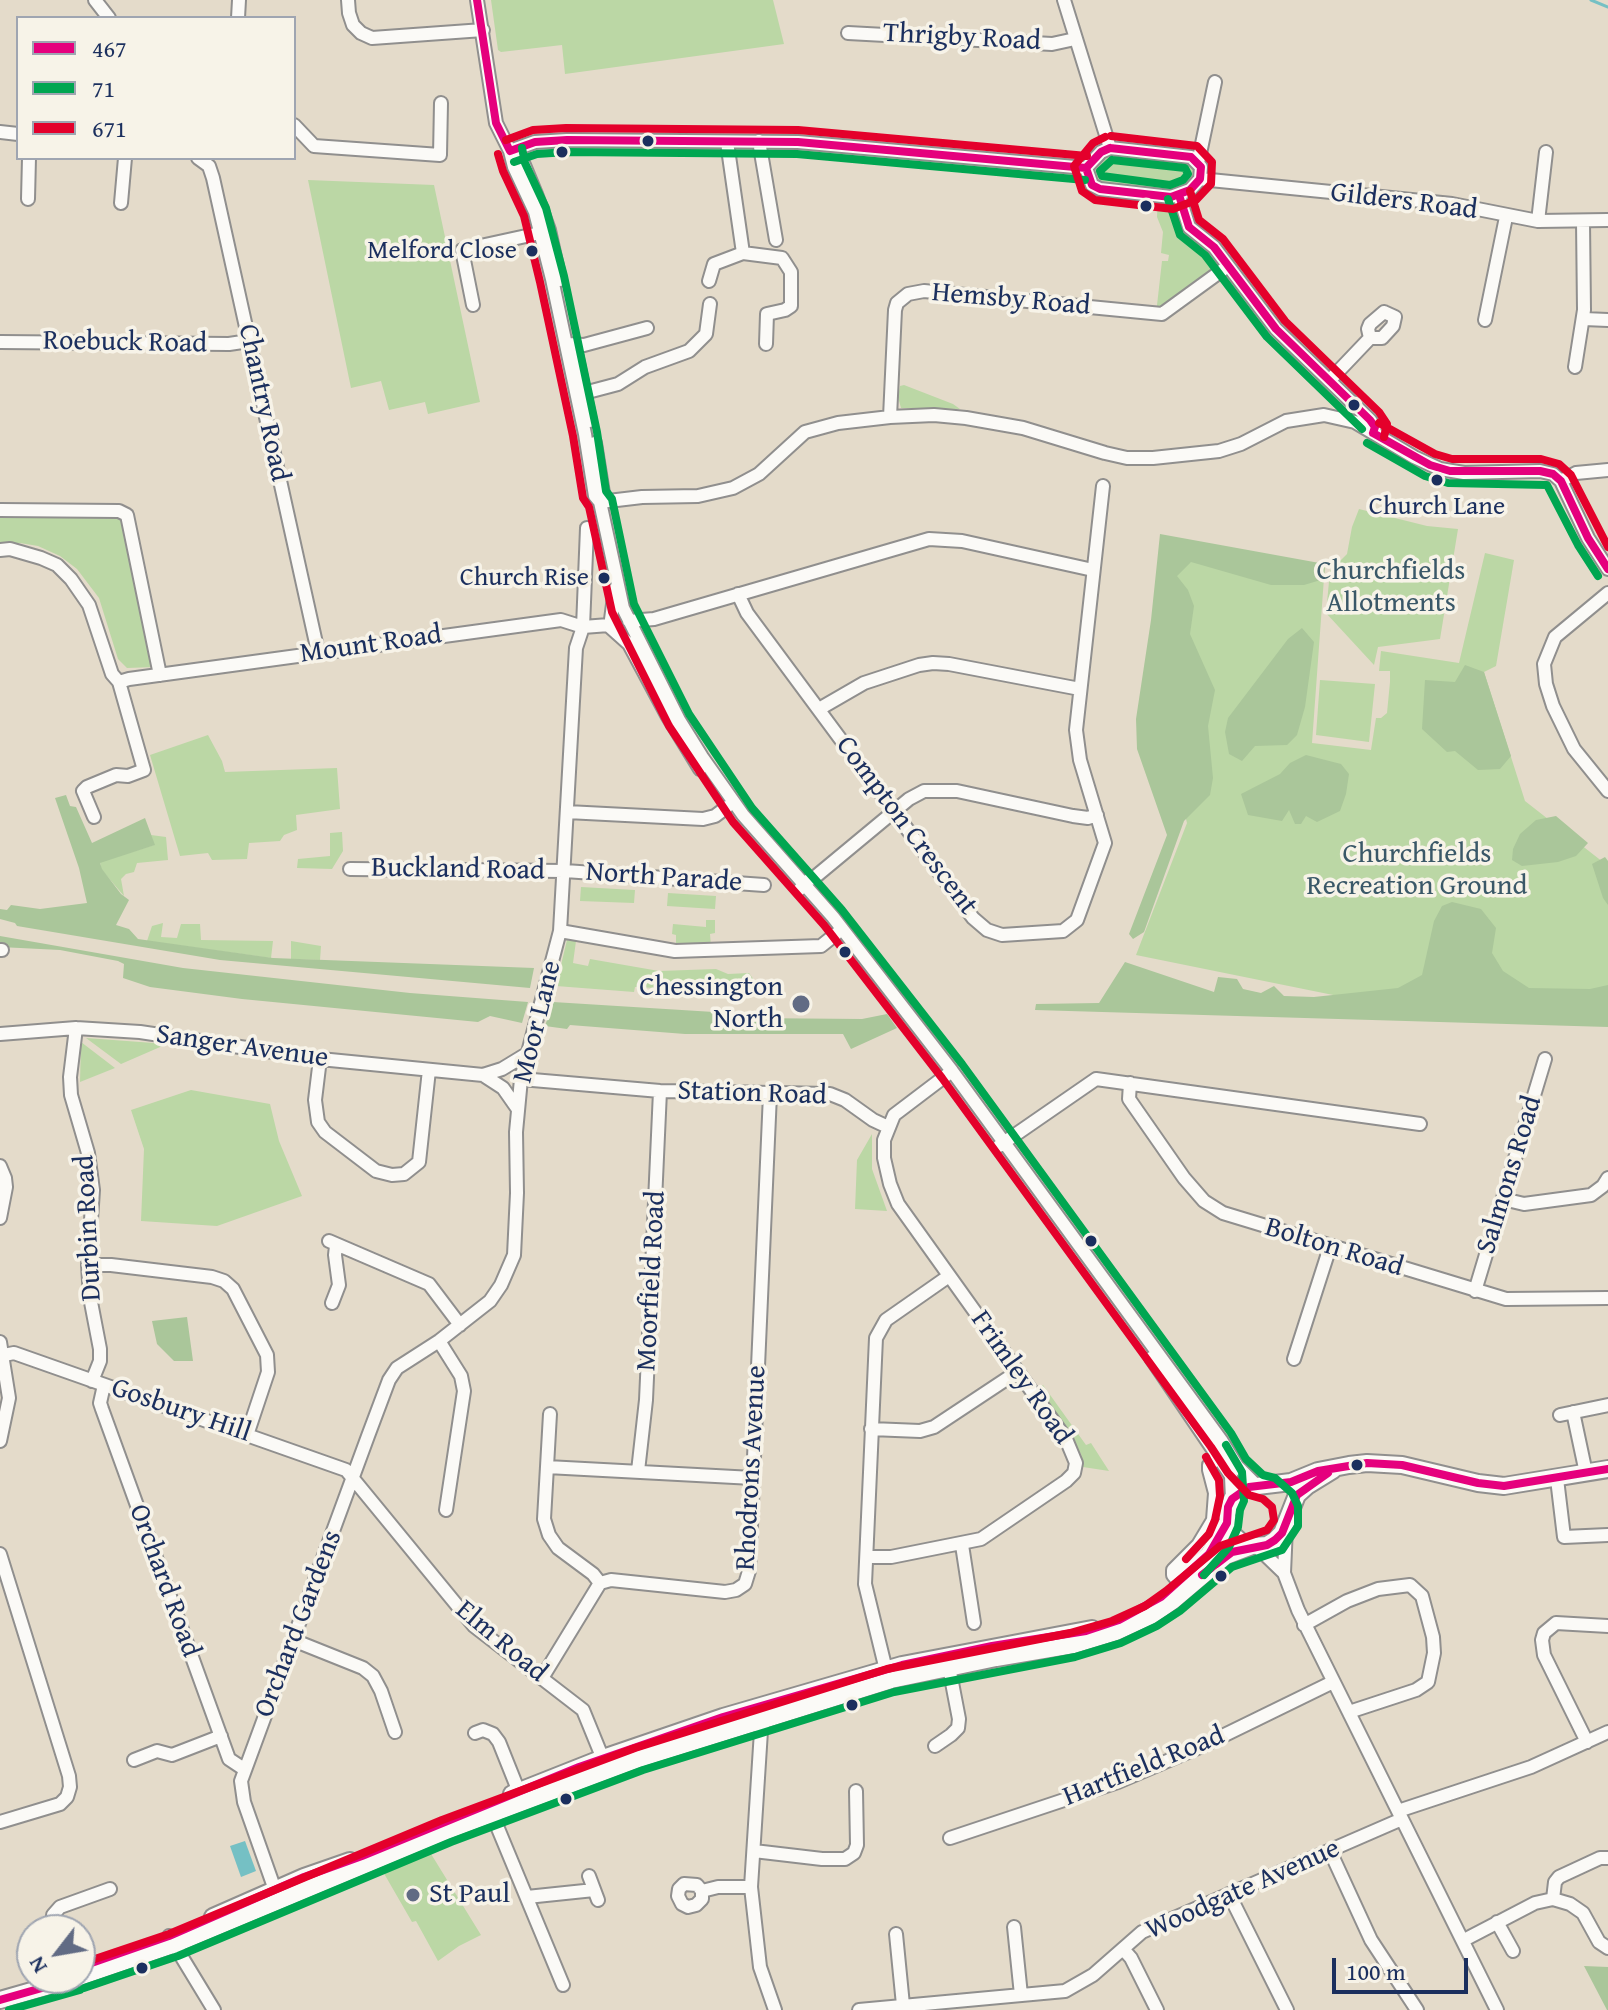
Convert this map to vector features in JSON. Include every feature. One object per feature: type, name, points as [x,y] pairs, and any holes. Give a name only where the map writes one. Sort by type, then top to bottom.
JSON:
[{"type":"highway","points":[[765,1712],[884,1662],[1086,1631],[1141,1610],[1179,1582],[1209,1554],[1227,1523],[1228,1507],[1240,1491],[1291,1482],[1318,1471],[1367,1463],[1426,1470],[1504,1486],[1608,1469]]},
{"type":"highway","points":[[96,1962],[171,1940],[275,1890],[519,1792],[765,1712],[891,1680],[1073,1645],[1116,1632],[1151,1616],[1173,1601],[1226,1556],[1275,1540],[1297,1495],[1333,1470]]},
{"type":"highway","points":[[1258,1486],[1269,1488],[1282,1500],[1286,1520]]},
{"type":"highway","points":[[1227,1523],[1232,1534],[1241,1542],[1254,1546]]},
{"type":"highway","points":[[96,1971],[492,1814],[605,1764]]},
{"type":"highway","points":[[0,2000],[22,1994]]},
{"type":"street","points":[[95,0],[107,16]]},
{"type":"street","points":[[348,0],[353,25],[372,38],[483,30]]},
{"type":"street","points":[[477,0],[496,123],[535,212],[584,393],[600,474],[603,496],[600,502]]},
{"type":"street","points":[[1064,0],[1110,148]]},
{"type":"street","name":"Thrigby Road","points":[[848,33],[1052,44],[1075,39]]},
{"type":"street","points":[[1198,163],[1215,82]]},
{"type":"street","points":[[296,127],[314,146],[440,155],[441,103]]},
{"type":"street","points":[[510,151],[535,142],[567,140],[798,142],[1086,168]]},
{"type":"street","points":[[759,141],[776,240]]},
{"type":"street","points":[[727,142],[743,253]]},
{"type":"street","points":[[1110,148],[1191,157],[1202,173],[1195,187],[1179,195],[1100,189],[1092,185],[1086,168],[1101,152],[1110,148]]},
{"type":"street","points":[[510,151],[524,165],[549,230],[595,496],[600,502],[613,561],[621,622],[691,756],[727,807],[862,955],[1221,1440],[1237,1466],[1258,1486]]},
{"type":"street","points":[[1538,221],[1549,159]]},
{"type":"street","points":[[28,199],[29,160]]},
{"type":"street","points":[[121,203],[125,160]]},
{"type":"street","name":"Chantry Road","points":[[201,160],[209,166],[213,178],[318,652]]},
{"type":"street","name":"Gilders Road","points":[[1200,179],[1452,204],[1538,221],[1608,220]]},
{"type":"street","points":[[1179,195],[1189,227],[1207,239],[1276,329],[1374,424],[1373,433]]},
{"type":"street","points":[[1485,320],[1506,217]]},
{"type":"street","points":[[1575,367],[1584,319],[1583,222]]},
{"type":"street","points":[[473,305],[462,250],[540,233]]},
{"type":"street","points":[[709,281],[714,264],[743,253],[773,255],[786,260],[793,293],[791,306],[767,314],[766,344]]},
{"type":"street","name":"Hemsby Road","points":[[890,417],[895,310],[897,303],[908,294],[924,291],[1162,314],[1228,266]]},
{"type":"street","points":[[584,393],[618,384],[640,370],[682,354],[708,338],[710,304]]},
{"type":"street","points":[[1584,319],[1608,320]]},
{"type":"street","points":[[569,344],[584,345],[647,328]]},
{"type":"street","points":[[1330,380],[1370,338]]},
{"type":"street","name":"Roebuck Road","points":[[0,342],[229,344],[249,341]]},
{"type":"street","points":[[1336,416],[1345,395]]},
{"type":"street","points":[[600,502],[642,497],[698,496],[733,488],[759,474],[794,441],[816,427],[890,417],[934,415],[976,420],[1023,428],[1127,458],[1153,458],[1219,451],[1286,421],[1317,415],[1336,416],[1355,422],[1440,469],[1470,473],[1546,471],[1561,481],[1588,538],[1608,569]]},
{"type":"street","points":[[1561,481],[1576,473],[1608,470]]},
{"type":"street","name":"Compton Crescent","points":[[738,594],[747,613],[973,918],[987,930],[1002,935],[1063,931],[1074,924],[1105,843],[1077,741],[1103,486]]},
{"type":"street","points":[[0,510],[119,511],[127,515],[160,675]]},
{"type":"street","name":"Moor Lane","points":[[353,1479],[389,1380],[397,1368],[439,1341],[490,1301],[514,1255],[521,1079],[560,931],[575,662],[583,627],[587,528]]},
{"type":"street","points":[[583,627],[654,619],[929,539],[962,541],[1093,570]]},
{"type":"street","points":[[0,550],[10,549],[41,558],[57,565],[71,579],[89,605],[112,674],[119,682],[144,770],[128,776],[116,775],[87,787],[83,791],[94,817]]},
{"type":"street","points":[[1608,593],[1555,637],[1544,664],[1553,706],[1574,749],[1608,791]]},
{"type":"street","name":"Mount Road","points":[[119,682],[561,620],[583,627]]},
{"type":"street","points":[[621,622],[702,757],[743,815],[949,1073]]},
{"type":"street","points":[[819,709],[864,683],[933,663],[1080,689]]},
{"type":"street","points":[[804,890],[815,877],[916,793],[939,789],[1073,816],[1088,818],[1097,815]]},
{"type":"street","points":[[567,812],[703,819],[715,816],[727,807]]},
{"type":"street","name":"Buckland Road","points":[[350,869],[565,871]]},
{"type":"street","name":"North Parade","points":[[565,871],[764,885]]},
{"type":"street","points":[[560,931],[675,951],[821,946],[836,934]]},
{"type":"street","name":"Sanger Avenue","points":[[0,1034],[76,1028],[140,1032],[320,1059],[483,1075],[502,1069],[525,1055]]},
{"type":"street","name":"Durbin Road","points":[[76,1028],[71,1095],[88,1153],[93,1190],[88,1265],[90,1297],[100,1349],[98,1383]]},
{"type":"street","points":[[320,1059],[315,1100],[318,1122],[325,1132],[376,1171],[392,1175],[404,1174],[419,1162],[429,1070]]},
{"type":"street","name":"Salmons Road","points":[[1475,1291],[1545,1059]]},
{"type":"street","points":[[888,1127],[894,1115],[949,1073]]},
{"type":"street","points":[[483,1075],[503,1088],[518,1110]]},
{"type":"street","name":"Station Road","points":[[521,1079],[660,1091],[830,1094],[888,1127]]},
{"type":"street","points":[[1001,1144],[1092,1080],[1420,1124]]},
{"type":"street","name":"Bolton Road","points":[[1130,1083],[1128,1097],[1184,1178],[1204,1201],[1234,1218],[1506,1299],[1608,1298]]},
{"type":"street","name":"Moorfield Road","points":[[638,1471],[646,1400],[660,1091]]},
{"type":"street","name":"Rhodrons Avenue","points":[[600,1583],[611,1580],[725,1592],[745,1584],[749,1571],[770,1094]]},
{"type":"street","name":"Frimley Road","points":[[867,1557],[891,1557],[981,1539],[1066,1481],[1074,1473],[1076,1463],[1074,1453],[898,1204],[884,1158],[888,1127]]},
{"type":"street","points":[[1001,1144],[1220,1456],[1231,1476],[1232,1499]]},
{"type":"street","points":[[0,1166],[6,1187],[0,1218]]},
{"type":"street","points":[[1503,1199],[1524,1204],[1591,1195],[1608,1178]]},
{"type":"street","points":[[332,1303],[339,1285],[332,1244],[429,1284],[460,1325]]},
{"type":"street","points":[[1294,1359],[1330,1247]]},
{"type":"street","points":[[88,1265],[212,1277],[224,1281],[233,1289],[267,1355],[268,1372],[247,1435]]},
{"type":"street","points":[[884,1662],[867,1596],[876,1338],[886,1320],[949,1276]]},
{"type":"street","points":[[439,1341],[461,1376],[464,1391],[446,1510]]},
{"type":"street","points":[[0,1342],[9,1398],[0,1441]]},
{"type":"street","name":"Gosbury Hill","points":[[4,1355],[14,1353],[346,1470],[353,1479]]},
{"type":"street","points":[[871,1429],[920,1431],[934,1427],[1017,1372]]},
{"type":"street","name":"Orchard Road","points":[[98,1383],[102,1409],[229,1759],[244,1769]]},
{"type":"street","points":[[1586,1473],[1567,1414],[1608,1405]]},
{"type":"street","points":[[542,1678],[600,1583],[593,1574],[558,1548],[549,1535],[544,1519],[550,1414]]},
{"type":"street","points":[[1179,1582],[1173,1570],[1198,1545],[1213,1520],[1215,1493],[1209,1465],[1220,1456]]},
{"type":"street","points":[[547,1467],[753,1478]]},
{"type":"street","name":"Orchard Gardens","points":[[244,1769],[353,1479]]},
{"type":"street","name":"Elm Road","points":[[353,1479],[474,1626],[583,1710],[605,1764]]},
{"type":"street","points":[[1557,1479],[1564,1537],[1608,1535]]},
{"type":"street","points":[[1286,1520],[1284,1573],[1304,1625],[1497,2010]]},
{"type":"street","points":[[962,1545],[974,1623]]},
{"type":"street","points":[[1254,1546],[1284,1573]]},
{"type":"street","points":[[0,1554],[70,1787],[67,1797],[60,1804],[0,1822]]},
{"type":"street","points":[[1304,1625],[1347,1601],[1378,1589],[1410,1585],[1422,1596],[1434,1645],[1428,1682],[1416,1690],[1349,1712]]},
{"type":"street","points":[[1587,1742],[1544,1655],[1542,1640],[1544,1633],[1556,1623],[1608,1626]]},
{"type":"street","points":[[293,1640],[363,1668],[373,1676],[395,1732]]},
{"type":"street","points":[[935,1746],[958,1728],[949,1667]]},
{"type":"street","name":"Hartfield Road","points":[[950,1838],[1118,1782],[1200,1747],[1333,1682]]},
{"type":"street","points":[[765,1712],[761,1731],[751,1887],[760,1967],[775,2010]]},
{"type":"street","points":[[475,1733],[483,1730],[493,1734],[499,1742],[519,1792]]},
{"type":"street","name":"Woodgate Avenue","points":[[859,2010],[903,2005],[997,2004],[1021,1995],[1065,1991],[1079,1986],[1142,1932],[1330,1851],[1400,1815],[1531,1767],[1608,1732]]},
{"type":"street","points":[[134,1760],[157,1751],[172,1755],[221,1736]]},
{"type":"street","points":[[244,1769],[241,1791],[275,1890]]},
{"type":"street","points":[[754,1851],[845,1859],[854,1853],[857,1845],[856,1791]]},
{"type":"street","points":[[492,1814],[563,1985]]},
{"type":"street","points":[[1330,1851],[1371,1940],[1417,2010]]},
{"type":"street","points":[[1553,1899],[1555,1882],[1559,1877],[1600,1858],[1608,1858]]},
{"type":"street","points":[[527,1897],[596,1895],[589,1876]]},
{"type":"street","points":[[702,1891],[718,1887],[751,1887]]},
{"type":"street","points":[[54,1914],[60,1907],[110,1889]]},
{"type":"street","points":[[1229,1894],[1287,2010]]},
{"type":"street","points":[[1464,1940],[1535,1903],[1553,1899],[1570,1904],[1583,1913],[1599,1942],[1608,1948]]},
{"type":"street","points":[[1497,1922],[1513,1951]]},
{"type":"street","points":[[1014,1927],[1021,1995]]},
{"type":"street","points":[[896,1934],[903,2005]]},
{"type":"street","points":[[171,1940],[214,2010]]},
{"type":"street","points":[[1123,1949],[1131,1958],[1157,2010]]},
{"type":"green space","points":[[491,0],[773,0],[784,44],[565,74],[562,45],[498,50]]},
{"type":"green space","points":[[1101,152],[1191,157],[1202,173],[1179,195],[1184,218],[1228,266],[1156,314],[1162,261],[1168,261],[1169,255],[1161,253],[1163,232],[1157,217],[1158,196],[1092,185],[1093,160]]},
{"type":"green space","points":[[308,180],[434,185],[480,402],[428,414],[425,402],[389,410],[381,381],[351,388]]},
{"type":"green space","points":[[900,386],[960,409],[901,408],[898,397]]},
{"type":"green space","points":[[0,509],[120,512],[155,667],[127,668],[118,659],[99,598],[77,569],[60,556],[38,546],[0,543]]},
{"type":"green space","name":"Churchfields Allotments","points":[[1359,509],[1427,526],[1458,529],[1440,639],[1378,647],[1374,665],[1326,613],[1330,571],[1347,554]]},
{"type":"green space","points":[[1160,534],[1325,564],[1324,579],[1304,585],[1271,585],[1191,562],[1177,576],[1188,590],[1194,606],[1190,634],[1215,690],[1208,726],[1213,778],[1210,795],[1184,821],[1144,932],[1133,939],[1129,934],[1167,835],[1137,749],[1136,719]]},
{"type":"green space","name":"Churchfields Recreation Ground","points":[[1178,546],[1325,564],[1312,743],[1371,750],[1376,718],[1387,713],[1390,671],[1379,671],[1381,651],[1459,663],[1485,553],[1514,560],[1496,666],[1484,672],[1525,801],[1608,866],[1608,1002],[1343,997],[1136,955],[1187,823],[1158,704]]},
{"type":"green space","points":[[1302,628],[1314,642],[1305,707],[1297,735],[1287,745],[1255,746],[1242,761],[1229,754],[1225,732],[1228,718],[1288,639]]},
{"type":"green space","points":[[1465,665],[1484,672],[1511,756],[1500,769],[1478,770],[1455,751],[1447,752],[1422,729],[1425,680],[1455,682]]},
{"type":"green space","points":[[1320,680],[1375,684],[1369,742],[1316,735]]},
{"type":"green space","points":[[208,735],[225,772],[337,768],[340,809],[296,815],[297,830],[284,835],[280,841],[249,843],[247,859],[212,860],[208,853],[180,856],[150,755]]},
{"type":"green space","points":[[1306,755],[1341,764],[1349,774],[1340,811],[1317,822],[1306,816],[1301,824],[1295,824],[1289,810],[1282,821],[1248,815],[1241,794],[1280,774],[1290,763]]},
{"type":"green space","points":[[66,795],[70,806],[76,807],[92,843],[145,818],[155,845],[100,863],[121,894],[129,900],[116,925],[129,929],[138,939],[273,958],[534,968],[530,988],[220,960],[17,926],[0,919],[0,909],[7,910],[11,905],[40,909],[87,903],[79,868],[55,798]]},
{"type":"green space","points":[[1556,816],[1588,843],[1576,856],[1558,862],[1522,866],[1512,860],[1520,834],[1536,820]]},
{"type":"green space","points":[[342,832],[343,851],[332,869],[297,868],[298,859],[330,856],[330,833]]},
{"type":"green space","points":[[151,835],[166,837],[168,860],[137,863],[134,872],[121,879],[124,896],[101,869],[100,862],[154,845]]},
{"type":"green space","points":[[1605,857],[1608,861],[1608,905],[1592,864]]},
{"type":"green space","points":[[581,887],[635,890],[634,903],[580,901]]},
{"type":"green space","points":[[668,893],[716,896],[715,909],[667,906]]},
{"type":"green space","points":[[1452,902],[1481,909],[1496,928],[1492,953],[1503,971],[1529,988],[1590,989],[1608,985],[1608,1027],[1035,1010],[1036,1004],[1099,1003],[1125,962],[1214,992],[1218,977],[1237,979],[1243,989],[1261,993],[1274,986],[1284,996],[1314,997],[1398,988],[1422,975],[1434,921],[1442,906]]},
{"type":"green space","points":[[706,920],[715,920],[715,933],[710,934],[711,946],[676,947],[673,924],[706,927]]},
{"type":"green space","points":[[163,923],[161,937],[177,938],[181,924],[200,924],[201,940],[273,941],[271,958],[147,941],[152,926]]},
{"type":"green space","points":[[0,936],[183,968],[410,993],[528,1002],[522,1023],[490,1016],[478,1022],[242,999],[150,987],[123,978],[124,964],[118,961],[60,950],[0,947]]},
{"type":"green space","points":[[567,940],[576,941],[573,963],[588,966],[590,959],[659,971],[716,969],[728,974],[749,973],[755,987],[746,987],[746,992],[635,987],[634,992],[556,986]]},
{"type":"green space","points":[[291,941],[321,946],[320,960],[291,959]]},
{"type":"green space","points":[[553,1002],[746,1014],[747,1018],[862,1019],[887,1014],[897,1028],[851,1049],[843,1034],[685,1034],[570,1025],[567,1029],[545,1026]]},
{"type":"green space","points":[[86,1038],[167,1044],[121,1064]]},
{"type":"green space","points":[[81,1042],[115,1068],[80,1082]]},
{"type":"green space","points":[[191,1090],[270,1104],[279,1141],[302,1196],[217,1226],[141,1221],[144,1149],[131,1110]]},
{"type":"green space","points":[[872,1134],[872,1169],[887,1211],[855,1209],[857,1160]]},
{"type":"green space","points":[[187,1317],[193,1361],[174,1361],[157,1344],[152,1321]]},
{"type":"green space","points":[[1043,1385],[1086,1445],[1091,1443],[1109,1471],[1083,1467],[1081,1454],[1037,1389]]},
{"type":"green space","points":[[428,1849],[481,1935],[438,1961],[382,1870]]},
{"type":"green space","points":[[1584,1966],[1608,1967],[1608,2010],[1607,2010]]},
{"type":"water","points":[[245,1841],[256,1871],[241,1877],[230,1846]]},
{"type":"waterway","points":[[1591,0],[1608,7]]},
{"type":"transit line","name":"467","points":[[477,0],[496,123],[510,151]]},
{"type":"transit line","name":"671","points":[[506,140],[533,130],[566,128],[798,130],[1087,156]]},
{"type":"transit line","name":"671","points":[[1105,137],[1093,143],[1074,166],[1082,191],[1095,200],[1173,209],[1196,200],[1211,184],[1212,162],[1197,146],[1111,136]]},
{"type":"transit line","name":"467","points":[[510,151],[535,142],[567,140],[798,142],[1086,168]]},
{"type":"transit line","name":"71","points":[[96,1984],[178,1956],[451,1842],[643,1770],[894,1692],[1075,1657],[1121,1643],[1180,1611],[1232,1567],[1282,1550],[1298,1526],[1298,1506],[1292,1493],[1275,1478],[1263,1475],[1246,1459],[1231,1433],[962,1064],[842,910],[752,808],[689,714],[634,604],[612,499],[606,491],[597,432],[564,276],[546,208],[525,163],[522,148]]},
{"type":"transit line","name":"467","points":[[1110,148],[1191,157],[1201,167],[1200,179],[1190,190],[1171,197],[1100,189],[1092,185],[1086,168],[1101,152],[1110,148]]},
{"type":"transit line","name":"71","points":[[514,162],[537,154],[567,152],[797,154],[1085,180]]},
{"type":"transit line","name":"671","points":[[96,1959],[169,1934],[442,1820],[635,1748],[887,1669],[1070,1633],[1112,1621],[1145,1606],[1220,1546],[1267,1530],[1274,1520],[1272,1507],[1263,1499],[1249,1495],[1228,1473],[942,1078],[824,925],[733,822],[669,726],[612,612],[589,507],[583,498],[573,436],[524,216],[498,154]]},
{"type":"transit line","name":"71","points":[[1112,160],[1185,168],[1188,174],[1183,180],[1170,185],[1102,176],[1100,171],[1112,160]]},
{"type":"transit line","name":"671","points":[[1190,191],[1199,220],[1223,239],[1285,321],[1379,412],[1387,424],[1384,437]]},
{"type":"transit line","name":"467","points":[[1179,195],[1189,227],[1214,247],[1276,329],[1370,420],[1375,427],[1373,433]]},
{"type":"transit line","name":"71","points":[[1168,199],[1180,235],[1205,255],[1267,337],[1362,429]]},
{"type":"transit line","name":"671","points":[[1379,423],[1435,454],[1452,459],[1541,459],[1559,464],[1571,475],[1608,547]]},
{"type":"transit line","name":"467","points":[[1373,433],[1430,465],[1450,471],[1540,471],[1553,474],[1561,481],[1588,538],[1608,569]]},
{"type":"transit line","name":"71","points":[[1367,443],[1425,476],[1448,483],[1547,485],[1598,576]]},
{"type":"transit line","name":"71","points":[[1204,1575],[1229,1547],[1244,1501],[1242,1472],[1226,1445]]},
{"type":"transit line","name":"671","points":[[1186,1559],[1209,1534],[1220,1496],[1219,1480],[1206,1457]]},
{"type":"transit line","name":"467","points":[[96,1961],[169,1936],[304,1877],[579,1767],[723,1717],[902,1665],[1086,1631],[1119,1620],[1161,1597],[1209,1554],[1227,1523],[1232,1499],[1249,1487],[1291,1482],[1318,1471],[1367,1463],[1402,1465],[1504,1486],[1608,1469]]},
{"type":"transit line","name":"467","points":[[1202,1575],[1232,1552],[1267,1545],[1275,1540],[1282,1533],[1297,1495],[1328,1473]]},
{"type":"transit line","name":"467","points":[[0,2000],[21,1994]]},
{"type":"transit line","name":"71","points":[[9,2010],[66,1994]]},
{"type":"place","name":"Melford Close","points":[[532,251]]},
{"type":"place","name":"Church Lane","points":[[1437,480]]},
{"type":"place","name":"Church Rise","points":[[604,578]]},
{"type":"place","name":"Chessington North","points":[[801,1004]]},
{"type":"place","name":"St Paul","points":[[413,1895]]}]
